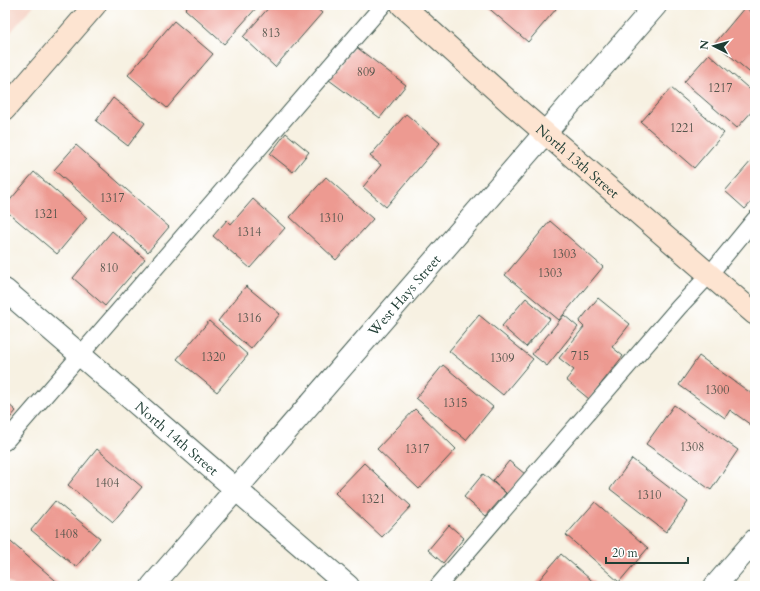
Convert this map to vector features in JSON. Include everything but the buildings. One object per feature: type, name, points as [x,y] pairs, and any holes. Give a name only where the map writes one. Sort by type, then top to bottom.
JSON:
[{"type":"street","points":[[5,109],[96,5]]},
{"type":"street","name":"North 13th Street","points":[[402,5],[546,133],[755,314]]},
{"type":"street","name":"West Hays Street","points":[[152,586],[656,5]]},
{"type":"street","name":"North 14th Street","points":[[5,290],[348,586]]},
{"type":"street","points":[[715,586],[755,540]]},
{"type":"lane","points":[[5,442],[383,5]]},
{"type":"lane","points":[[438,586],[673,314],[709,275],[755,219]]},
{"type":"shaded area","points":[[5,5],[34,5],[5,39]]}]
